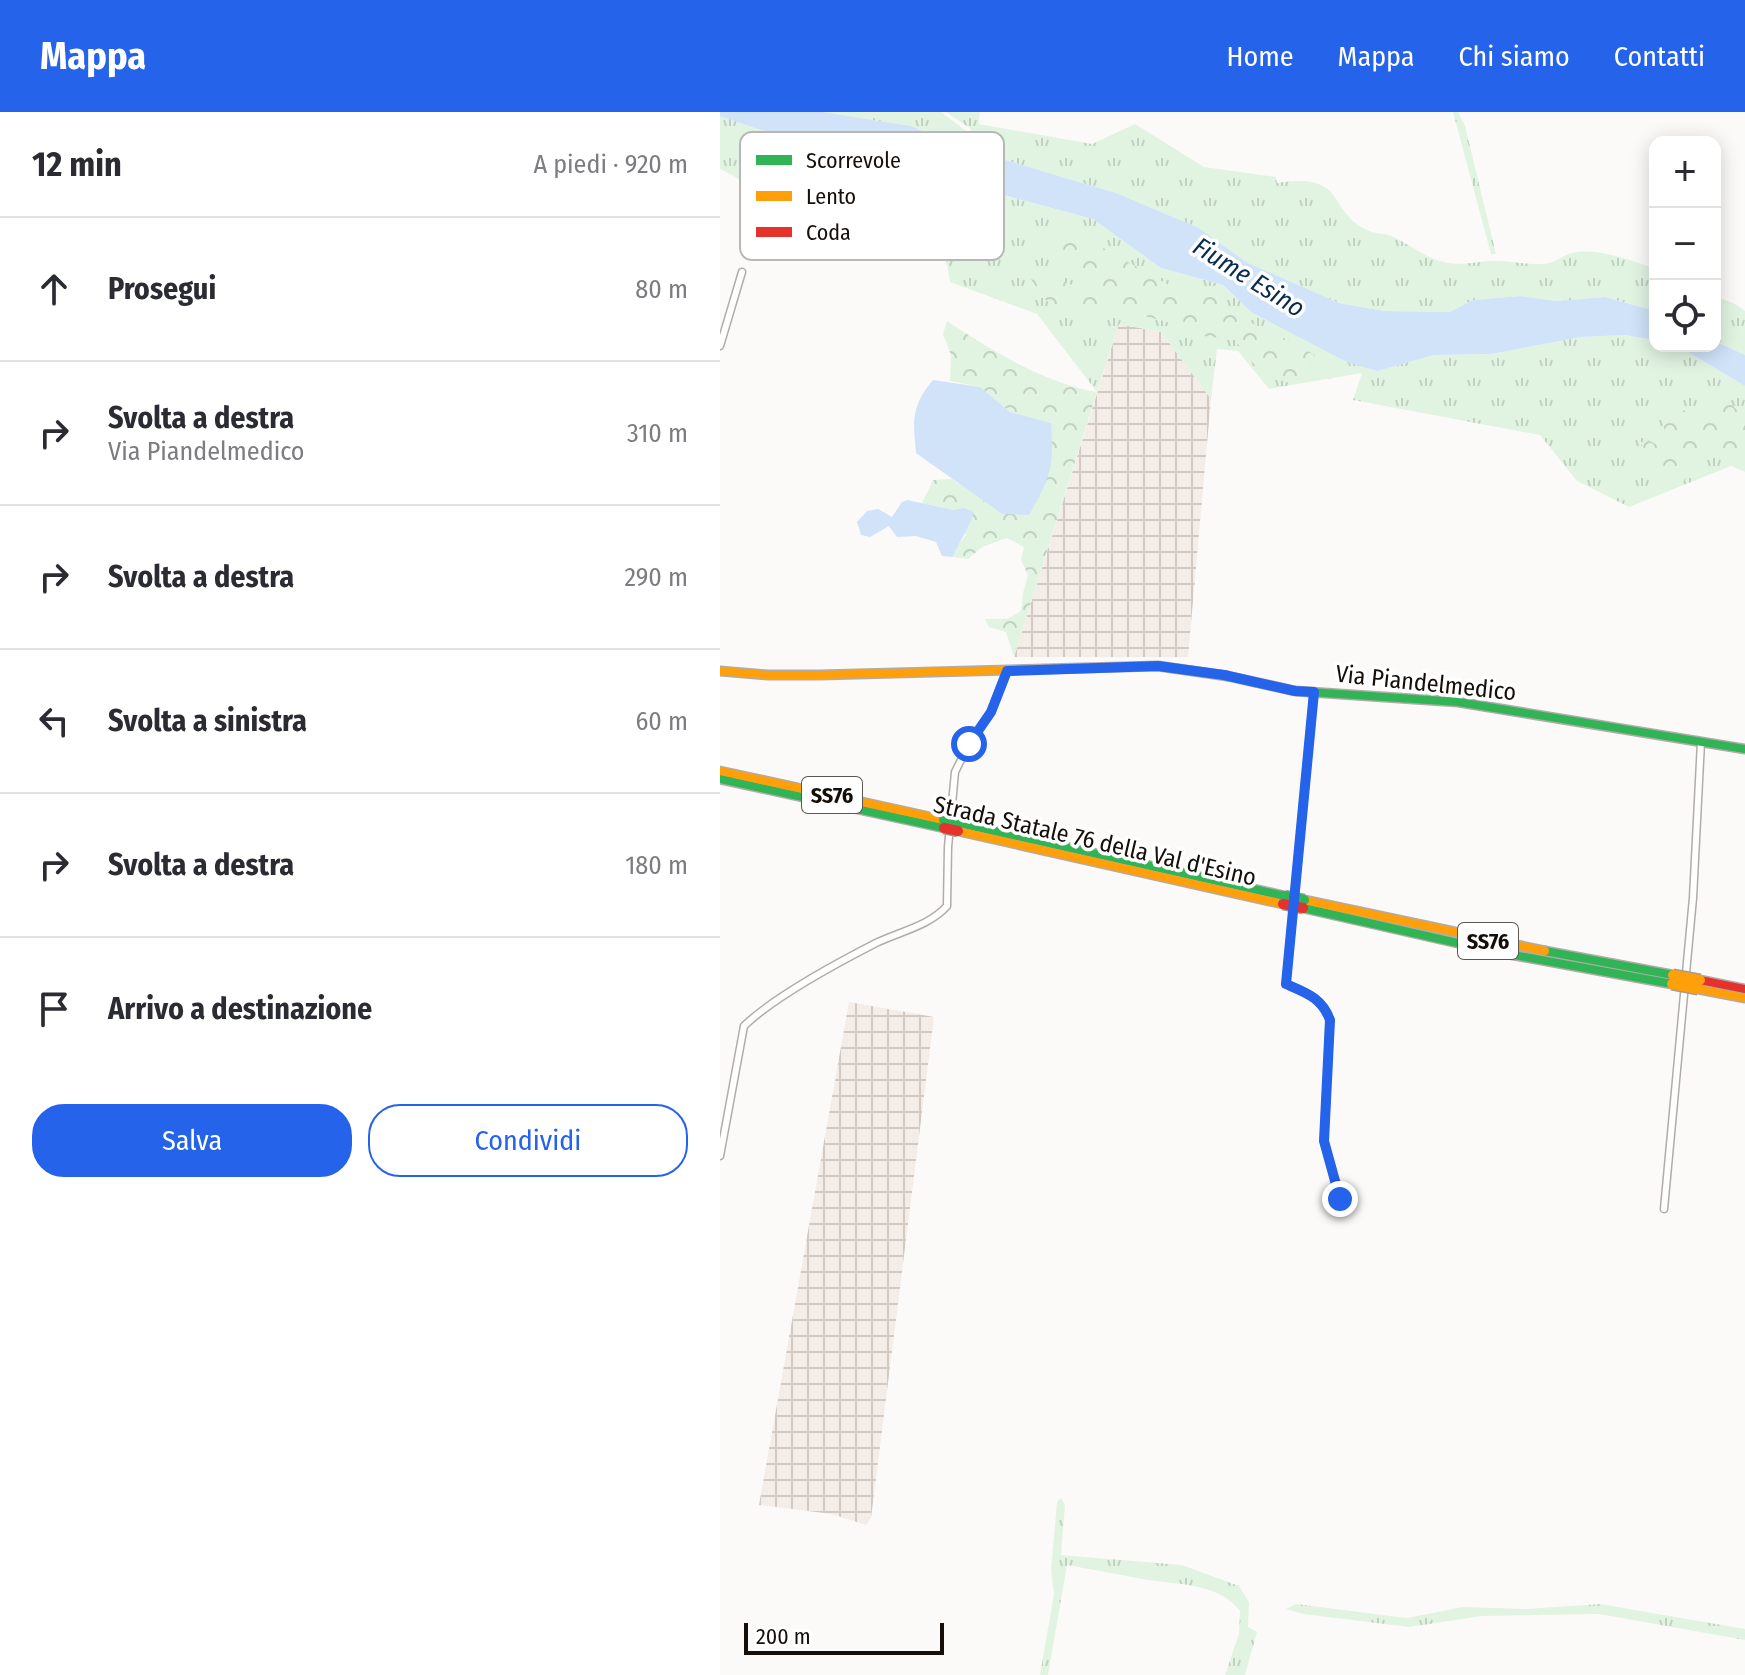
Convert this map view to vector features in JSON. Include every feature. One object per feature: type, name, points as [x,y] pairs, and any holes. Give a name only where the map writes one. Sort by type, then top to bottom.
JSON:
[{"type":"main road","name":"Via Piandelmedico","points":[[720,671],[794,675],[1158,666],[1224,675],[1295,691],[1458,702],[1745,749]]},
{"type":"main road","name":"Strada Statale 76 della Val d'Esino","points":[[720,771],[944,824]]},
{"type":"main road","name":"Strada Statale 76 della Val d'Esino","points":[[720,779],[958,827],[1303,904],[1497,952],[1699,985],[1745,998]]},
{"type":"main road","name":"Strada Statale 76 della Val d'Esino","points":[[1699,985],[1745,989]]},
{"type":"street","points":[[720,346],[742,272]]},
{"type":"street","points":[[720,1156],[744,1026],[754,1016],[851,957],[936,918],[947,906],[948,847],[955,772],[969,744],[991,712],[1007,671]]},
{"type":"street","points":[[1314,692],[1286,984],[1311,994],[1325,1007],[1330,1020],[1324,1141],[1340,1199]]},
{"type":"street","points":[[1664,1209],[1693,898],[1701,742]]},
{"type":"shaded area","points":[[1119,324],[1161,332],[1211,399],[1188,657],[1014,657]]},
{"type":"shaded area","points":[[849,1002],[934,1017],[871,1518],[866,1525],[832,1514],[759,1505]]},
{"type":"green space","points":[[823,112],[941,112],[968,132],[926,132],[911,126]]},
{"type":"green space","points":[[946,112],[980,112],[979,124],[1092,144],[1135,124],[1204,167],[1276,177],[1277,183],[1315,183],[1326,188],[1354,222],[1367,230],[1391,236],[1428,257],[1448,263],[1495,261],[1542,264],[1572,253],[1614,255],[1649,266],[1649,309],[1605,297],[1557,301],[1520,296],[1473,300],[1450,312],[1384,311],[1339,303],[1246,262],[1199,228],[1116,193],[1004,160],[1004,132],[970,132],[971,129]]},
{"type":"green space","points":[[1453,112],[1458,112],[1465,126],[1496,254],[1491,254]]},
{"type":"green space","points":[[720,116],[773,132],[740,132],[740,180],[720,169]]},
{"type":"green space","points":[[1004,196],[1093,219],[1161,268],[1223,285],[1251,312],[1376,371],[1434,355],[1491,354],[1581,337],[1624,335],[1649,339],[1649,352],[1688,352],[1745,386],[1745,472],[1731,466],[1629,507],[1577,481],[1540,435],[1353,400],[1362,373],[1269,389],[1238,351],[1217,349],[1211,399],[1161,332],[1119,324],[1097,392],[1037,314],[950,282],[946,260],[1004,260]]},
{"type":"green space","points":[[1060,232],[1089,240],[1174,288],[1216,296],[1232,314],[1315,355],[1309,372],[1290,383],[1271,377],[1258,368],[1235,340],[1203,336],[1145,316],[1123,316],[1090,308],[1064,314],[1042,297],[1031,279],[1048,275],[1079,288],[1082,281],[1067,267],[1055,249]]},
{"type":"green space","points":[[1721,298],[1745,311],[1745,355],[1721,344]]},
{"type":"green space","points":[[947,321],[1038,373],[1097,392],[1014,657],[1006,632],[989,627],[985,619],[1007,619],[1021,611],[1028,575],[1021,560],[1024,547],[1007,538],[982,547],[968,559],[953,557],[966,535],[954,510],[922,503],[933,480],[952,479],[1002,514],[1051,423],[1010,412],[980,387],[950,381],[951,355],[943,334]]},
{"type":"green space","points":[[1727,401],[1745,417],[1745,459],[1742,463],[1710,455],[1695,461],[1682,483],[1671,486],[1657,483],[1653,460],[1640,443],[1647,440],[1671,451],[1679,443],[1666,435],[1661,417],[1669,406],[1707,416]]},
{"type":"green space","points":[[1061,1498],[1065,1505],[1061,1555],[1182,1565],[1239,1586],[1249,1602],[1248,1627],[1257,1632],[1245,1675],[1225,1675],[1239,1634],[1240,1611],[1221,1595],[1198,1587],[1067,1565],[1048,1675],[1040,1675],[1054,1594],[1051,1571],[1057,1502]]},
{"type":"green space","points":[[1296,1604],[1407,1618],[1463,1607],[1526,1609],[1600,1604],[1745,1629],[1745,1640],[1599,1614],[1482,1616],[1409,1627],[1303,1614],[1286,1609]]},
{"type":"water","points":[[720,112],[823,112],[911,126],[926,132],[768,132],[720,116]]},
{"type":"water","name":"Fiume Esino","points":[[1004,160],[1116,193],[1199,228],[1246,262],[1339,303],[1384,311],[1450,312],[1473,300],[1520,296],[1557,301],[1605,297],[1649,309],[1649,339],[1624,335],[1581,337],[1491,354],[1434,355],[1377,371],[1347,362],[1251,312],[1223,285],[1161,268],[1093,219],[1004,195]]},
{"type":"water","points":[[1721,344],[1745,355],[1745,386],[1688,352],[1721,352]]},
{"type":"water","points":[[933,380],[980,387],[1010,412],[1051,423],[1049,471],[1029,515],[1002,514],[916,453],[915,414]]},
{"type":"water","points":[[907,500],[974,512],[953,557],[942,556],[936,542],[916,536],[897,537],[889,526],[870,537],[861,535],[857,522],[867,511],[878,509],[892,517],[902,502]]},
{"type":"traffic: fast","points":[[1227,676],[1295,691],[1458,702],[1745,749]]},
{"type":"traffic: fast","points":[[720,779],[944,828]]},
{"type":"traffic: fast","points":[[944,820],[959,823]]},
{"type":"traffic: fast","points":[[959,823],[1285,896]]},
{"type":"traffic: fast","points":[[1285,896],[1304,900]]},
{"type":"traffic: fast","points":[[1303,908],[1497,952],[1672,984]]},
{"type":"traffic: fast","points":[[1545,951],[1673,975]]},
{"type":"traffic: slow","points":[[720,671],[820,675],[1158,666],[1227,676]]},
{"type":"traffic: slow","points":[[720,771],[944,820]]},
{"type":"traffic: slow","points":[[958,831],[1283,904]]},
{"type":"traffic: slow","points":[[1304,900],[1545,951]]},
{"type":"traffic: slow","points":[[1673,975],[1700,980]]},
{"type":"traffic: slow","points":[[1672,984],[1698,989]]},
{"type":"traffic: slow","points":[[1698,989],[1745,998]]},
{"type":"traffic: jam","points":[[944,828],[958,831]]},
{"type":"traffic: jam","points":[[1283,904],[1303,908]]},
{"type":"traffic: jam","points":[[1700,980],[1745,989]]},
{"type":"route","points":[[969,744],[991,712],[1007,671],[1158,666],[1314,692],[1286,984],[1311,994],[1325,1007],[1330,1020],[1324,1141],[1340,1199]]}]
